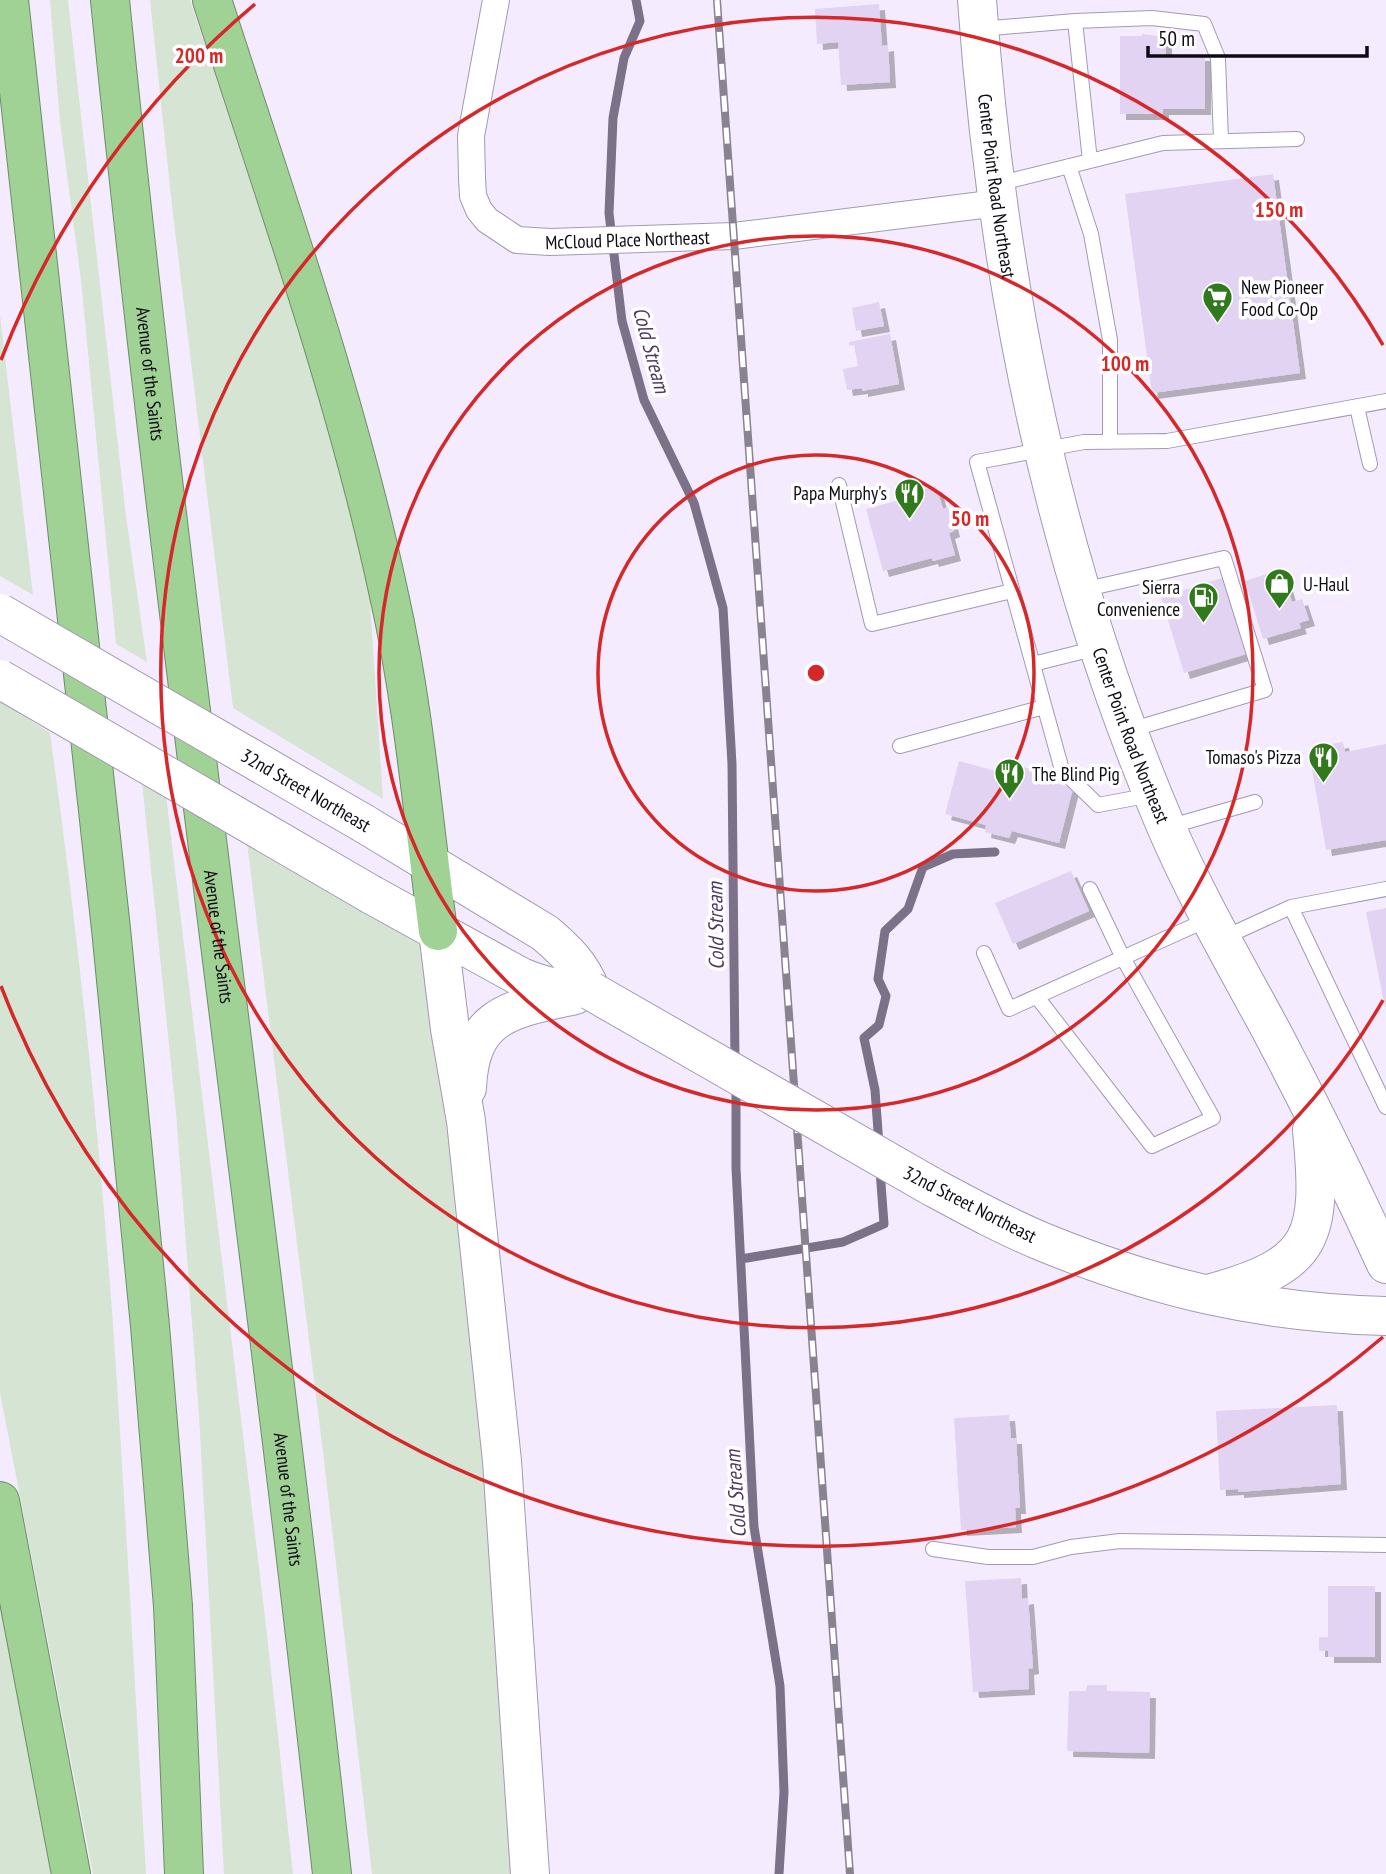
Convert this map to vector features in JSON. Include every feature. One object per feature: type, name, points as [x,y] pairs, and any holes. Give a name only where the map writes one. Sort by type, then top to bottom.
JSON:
[{"type":"highway","points":[[9,0],[109,902],[149,1313],[173,1606],[184,1874]]},
{"type":"highway","name":"Avenue of the Saints","points":[[110,0],[132,221],[241,1100],[332,1874]]},
{"type":"highway","points":[[212,0],[335,385],[363,484],[414,724],[438,931]]},
{"type":"highway","points":[[0,1501],[71,1874]]},
{"type":"main road","name":"Center Point Road Northeast","points":[[978,15],[997,194],[1013,298],[1044,448],[1081,591],[1099,648],[1160,811],[1216,929],[1309,1104],[1386,1264]]},
{"type":"main road","name":"32nd Street Northeast","points":[[0,613],[429,862],[545,933],[569,953],[583,972],[591,991]]},
{"type":"main road","name":"32nd Street Northeast","points":[[0,679],[372,895],[520,977],[565,991],[591,991],[929,1185],[1042,1241],[1103,1265],[1204,1295],[1310,1313],[1386,1316]]},
{"type":"main road","points":[[438,931],[450,1029],[466,1121],[502,1461],[530,1874]]},
{"type":"main road","points":[[466,1121],[470,1062],[473,1049],[485,1029],[510,1011],[591,991]]},
{"type":"main road","points":[[1204,1295],[1235,1287],[1279,1268],[1295,1255],[1306,1239],[1316,1205],[1317,1180],[1309,1104]]},
{"type":"street","name":"McCloud Place Northeast","points":[[496,0],[471,136],[470,155],[474,196],[479,210],[487,220],[517,240],[550,242],[657,239],[775,232],[997,194]]},
{"type":"lane","points":[[978,15],[1075,22],[1152,18],[1204,24],[1218,58],[1221,141]]},
{"type":"lane","points":[[1075,22],[1090,161]]},
{"type":"lane","points":[[997,194],[1069,166],[1164,143],[1297,139]]},
{"type":"lane","points":[[1069,166],[1091,234],[1110,340],[1110,442]]},
{"type":"lane","points":[[1255,802],[1160,811],[1098,805],[1062,770],[976,462],[1084,442],[1167,441],[1386,401]]},
{"type":"lane","points":[[1357,407],[1370,464]]},
{"type":"lane","points":[[839,485],[872,624],[1012,591]]},
{"type":"lane","points":[[1081,591],[1224,558],[1265,690],[1129,730]]},
{"type":"lane","points":[[1032,664],[1099,648]]},
{"type":"lane","points":[[900,746],[1044,707]]},
{"type":"lane","points":[[1037,997],[1152,1146],[1213,1118],[1123,958],[1090,889]]},
{"type":"lane","points":[[984,953],[1009,1009],[1123,958],[1291,907],[1386,889]]},
{"type":"lane","points":[[1291,907],[1386,1107]]},
{"type":"lane","points":[[933,1549],[988,1557],[1033,1557],[1071,1547],[1121,1541],[1386,1545]]},
{"type":"green space","points":[[50,0],[68,0],[126,516],[147,662],[116,644],[81,280],[60,122]]},
{"type":"green space","points":[[150,0],[190,0],[345,468],[369,586],[383,799],[233,708],[172,206]]},
{"type":"green space","points":[[0,315],[33,595],[0,576]]},
{"type":"green space","points":[[0,701],[50,733],[71,891],[97,1129],[110,1288],[146,1874],[93,1874],[0,1393]]},
{"type":"green space","points":[[142,782],[166,795],[267,1634],[293,1874],[224,1874],[199,1415],[176,1113]]},
{"type":"green space","points":[[247,843],[432,950],[478,1411],[497,1642],[511,1874],[372,1874],[323,1452]]},
{"type":"green space","points":[[0,1589],[54,1874],[0,1874]]},
{"type":"building","points":[[879,4],[882,46],[888,45],[890,82],[841,85],[838,42],[817,44],[815,9]]},
{"type":"building","points":[[1142,34],[1166,37],[1166,55],[1205,55],[1205,109],[1163,109],[1163,114],[1120,114],[1120,36]]},
{"type":"building","name":"New Pioneer Food Co-Op","points":[[1273,174],[1300,373],[1152,393],[1125,194]]},
{"type":"building","points":[[879,302],[884,326],[856,331],[852,308]]},
{"type":"building","points":[[890,334],[899,384],[862,391],[862,388],[847,390],[843,369],[858,366],[854,345],[849,346],[849,342]]},
{"type":"building","name":"Papa Murphy's","points":[[936,486],[943,509],[948,507],[954,531],[949,533],[955,555],[883,571],[866,509],[915,496],[914,492]]},
{"type":"building","name":"U-Haul","points":[[1282,569],[1292,602],[1302,599],[1309,620],[1299,623],[1301,628],[1263,639],[1245,581]]},
{"type":"building","name":"Sierra Convenience","points":[[1222,578],[1246,654],[1184,673],[1161,597]]},
{"type":"building","points":[[1343,742],[1345,752],[1386,744],[1386,840],[1326,850],[1310,758],[1318,757],[1316,746]]},
{"type":"building","name":"The Blind Pig","points":[[959,761],[999,772],[1001,763],[1005,762],[1034,770],[1035,778],[1073,788],[1059,843],[1012,831],[1009,838],[985,832],[986,825],[945,814]]},
{"type":"building","points":[[1071,871],[1089,911],[1013,944],[995,903]]},
{"type":"building","points":[[1386,908],[1386,1007],[1385,1007],[1366,912]]},
{"type":"building","points":[[1337,1405],[1341,1484],[1238,1492],[1238,1489],[1220,1490],[1216,1411]]},
{"type":"building","points":[[1009,1415],[1011,1438],[1016,1438],[1020,1508],[1015,1508],[1016,1527],[961,1530],[954,1418]]},
{"type":"building","points":[[1021,1578],[1022,1599],[1028,1598],[1033,1668],[1028,1669],[1029,1689],[973,1692],[965,1581]]},
{"type":"building","points":[[1328,1586],[1375,1586],[1375,1657],[1328,1657],[1328,1651],[1319,1651],[1319,1637],[1328,1637]]},
{"type":"building","points":[[1087,1685],[1107,1685],[1107,1691],[1150,1692],[1149,1753],[1067,1751],[1069,1691],[1086,1691]]},
{"type":"waterway","name":"Cold Stream","points":[[636,0],[640,21],[624,58],[613,118],[609,213],[622,321],[644,400],[694,503],[723,608],[732,764],[735,1062]]},
{"type":"waterway","points":[[879,1145],[875,1090],[864,1038],[879,1025],[886,996],[878,979],[885,931],[908,909],[923,867],[953,854],[995,852]]},
{"type":"waterway","name":"Cold Stream","points":[[736,1087],[736,1168],[754,1527],[780,1686],[784,1792],[779,1874]]},
{"type":"waterway","points":[[741,1259],[843,1242],[884,1224],[880,1170]]},
{"type":"railway","points":[[717,0],[850,1874]]},
{"type":"place","name":"New Pioneer Food Co-Op","points":[[1218,325]]},
{"type":"place","name":"Papa Murphy's","points":[[910,520]]},
{"type":"place","name":"U-Haul","points":[[1280,611]]},
{"type":"place","name":"Sierra Convenience","points":[[1203,625]]},
{"type":"place","name":"Tomaso's Pizza","points":[[1324,784]]},
{"type":"place","name":"The Blind Pig","points":[[1009,801]]}]
